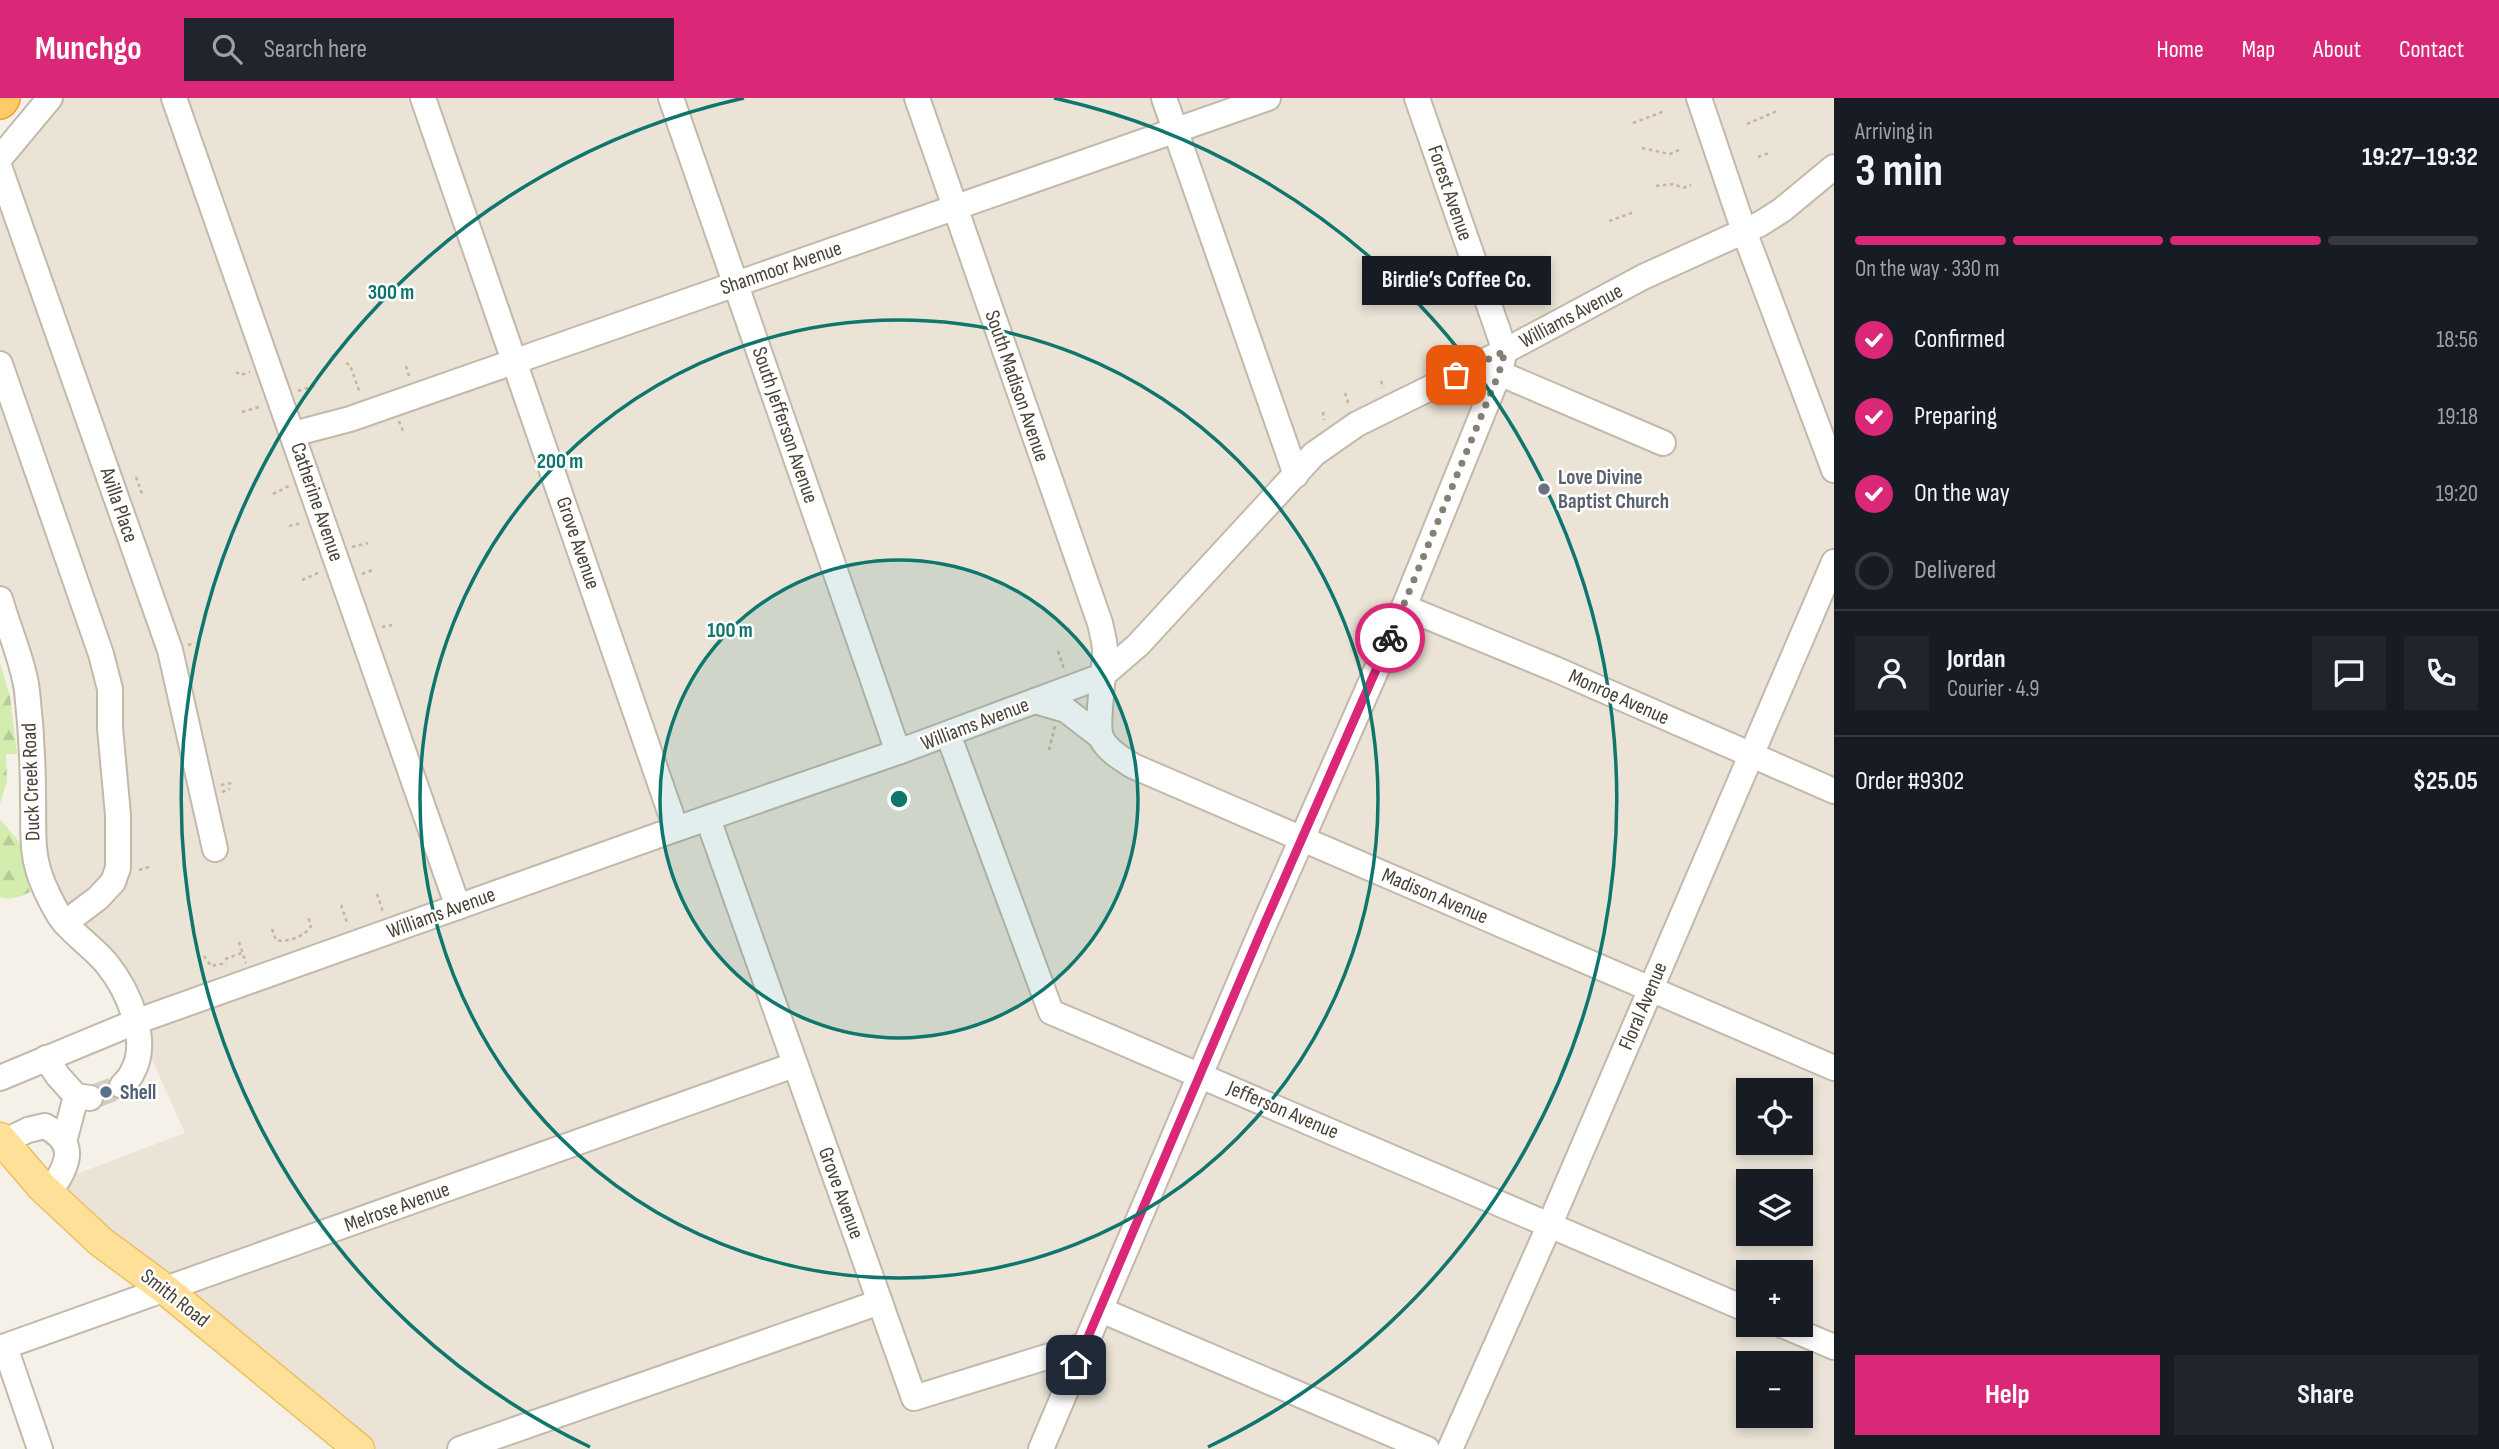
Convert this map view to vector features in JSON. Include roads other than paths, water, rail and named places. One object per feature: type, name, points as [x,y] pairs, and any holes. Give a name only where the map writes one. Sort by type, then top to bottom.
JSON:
[{"type":"main road","name":"Smith Road","points":[[2,1140],[49,1194],[101,1242],[166,1290],[359,1449]]},
{"type":"street","points":[[0,158],[50,98]]},
{"type":"street","name":"Catherine Avenue","points":[[174,98],[458,907]]},
{"type":"street","name":"Grove Avenue","points":[[423,98],[676,829]]},
{"type":"street","name":"South Jefferson Avenue","points":[[671,98],[898,752]]},
{"type":"street","name":"South Madison Avenue","points":[[917,98],[1100,623],[1105,654],[1102,676]]},
{"type":"street","points":[[1164,98],[1296,475]]},
{"type":"street","name":"Shanmoor Avenue","points":[[293,434],[366,413],[1268,98]]},
{"type":"street","name":"Forest Avenue","points":[[1417,98],[1502,362]]},
{"type":"street","points":[[1699,98],[1744,231],[1829,443],[1834,470]]},
{"type":"street","name":"Williams Avenue","points":[[0,1078],[135,1022],[898,752],[1102,676],[1138,645],[1314,454],[1357,424],[1502,362],[1643,277],[1744,231],[1782,210],[1834,167]]},
{"type":"street","name":"Avilla Place","points":[[0,169],[170,650],[215,849]]},
{"type":"street","points":[[1041,1449],[1260,934],[1404,607],[1502,362],[1663,443]]},
{"type":"street","points":[[0,364],[101,654],[110,690],[110,728],[118,815],[118,868],[113,882],[98,898],[65,923]]},
{"type":"street","name":"Floral Avenue","points":[[1450,1449],[1550,1224],[1834,562]]},
{"type":"street","name":"Duck Creek Road","points":[[0,599],[27,689],[33,799],[31,832],[35,859],[43,884],[65,923],[107,964],[121,984],[135,1022],[139,1048],[133,1073],[122,1086]]},
{"type":"street","name":"Monroe Avenue","points":[[1404,607],[1555,668],[1834,791]]},
{"type":"street","points":[[1101,737],[1102,676]]},
{"type":"street","name":"Madison Avenue","points":[[1035,701],[1066,710],[1101,737],[1118,757],[1133,766],[1834,1068]]},
{"type":"street","name":"Jefferson Avenue","points":[[948,734],[1051,1013],[1736,1305]]},
{"type":"street","name":"Grove Avenue","points":[[708,819],[914,1398],[1085,1345]]},
{"type":"street","points":[[46,1058],[58,1076],[83,1097],[64,1142]]},
{"type":"street","name":"Melrose Avenue","points":[[2,1347],[794,1065]]},
{"type":"street","points":[[2,1140],[45,1126],[57,1132],[68,1155],[66,1167],[49,1194]]},
{"type":"street","points":[[460,1449],[880,1301]]},
{"type":"street","points":[[1101,1310],[1427,1449]]},
{"type":"street","points":[[1812,1337],[1834,1346]]},
{"type":"street","points":[[2,1347],[40,1449]]},
{"type":"tunnel","points":[[90,1098],[122,1086]]},
{"type":"place","name":"Birdie’s Coffee Co.","points":[[1456,375]]},
{"type":"place","name":"Love Divine Baptist Church","points":[[1544,489]]},
{"type":"place","name":"Shell","points":[[106,1092]]}]
